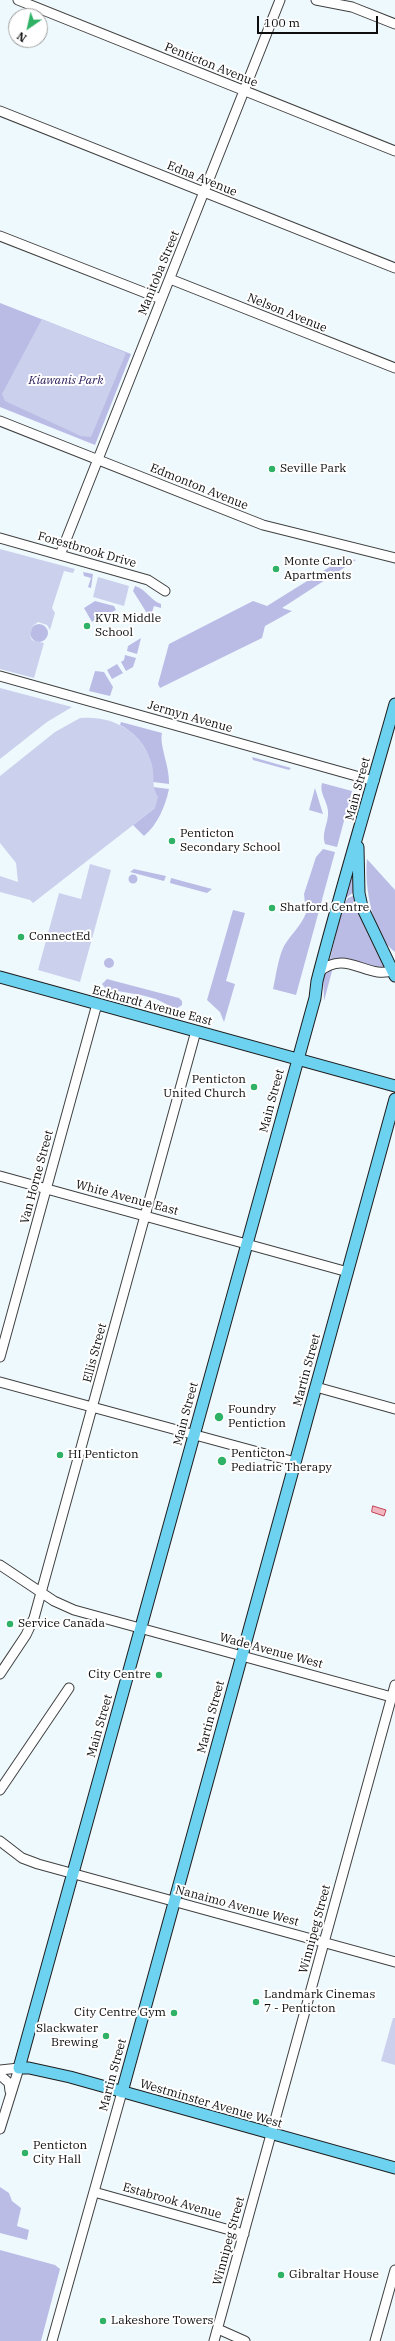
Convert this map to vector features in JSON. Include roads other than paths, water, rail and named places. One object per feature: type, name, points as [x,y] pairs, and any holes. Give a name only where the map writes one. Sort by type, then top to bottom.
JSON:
[{"type":"main road","name":"Main Street","points":[[19,2068],[247,1244],[347,870],[359,836],[395,704]]},
{"type":"main road","points":[[359,836],[360,897],[367,920],[394,972]]},
{"type":"main road","name":"Eckhardt Avenue East","points":[[0,977],[395,1086]]},
{"type":"main road","name":"Martin Street","points":[[122,2092],[395,1099]]},
{"type":"main road","name":"Westminster Avenue West","points":[[19,2068],[29,2068],[122,2092],[395,2168]]},
{"type":"street","name":"Penticton Avenue","points":[[18,0],[244,92],[395,151]]},
{"type":"street","name":"Manitoba Street","points":[[60,555],[280,0]]},
{"type":"street","points":[[316,0],[352,7],[395,24]]},
{"type":"street","name":"Edna Avenue","points":[[0,111],[395,268]]},
{"type":"street","points":[[0,236],[161,299]]},
{"type":"street","name":"Nelson Avenue","points":[[170,279],[395,368]]},
{"type":"street","name":"Edmonton Avenue","points":[[0,421],[263,525],[395,558]]},
{"type":"street","name":"Forestbrook Drive","points":[[0,538],[148,580],[165,591]]},
{"type":"street","name":"Jermyn Avenue","points":[[0,676],[374,781]]},
{"type":"street","points":[[319,972],[325,967],[345,962],[379,972],[394,972]]},
{"type":"street","name":"Van Horne Street","points":[[0,1357],[97,1004]]},
{"type":"street","name":"Ellis Street","points":[[0,1674],[31,1626],[93,1407],[196,1031]]},
{"type":"street","name":"White Avenue East","points":[[0,1176],[348,1272]]},
{"type":"street","points":[[0,1382],[295,1462]]},
{"type":"street","points":[[316,1387],[395,1409]]},
{"type":"street","name":"Wade Avenue West","points":[[0,1565],[41,1593],[69,1608],[393,1698]]},
{"type":"street","name":"Winnipeg Street","points":[[214,2341],[393,1698],[395,1685]]},
{"type":"street","points":[[0,1790],[69,1688]]},
{"type":"street","name":"Nanaimo Avenue West","points":[[0,1841],[29,1861],[395,1962]]},
{"type":"street","points":[[0,2070],[19,2068]]},
{"type":"street","name":"Main Street","points":[[0,2130],[10,2091],[19,2068]]},
{"type":"street","points":[[0,2075],[9,2083],[10,2091]]},
{"type":"street","name":"Martin Street","points":[[52,2341],[122,2092]]},
{"type":"street","name":"Estabrook Avenue","points":[[94,2192],[244,2234]]},
{"type":"street","points":[[375,2341],[395,2270]]},
{"type":"street","points":[[218,2329],[245,2341]]},
{"type":"place","name":"Seville Park","points":[[272,469]]},
{"type":"place","name":"Monte Carlo Apartments","points":[[276,569]]},
{"type":"place","name":"KVR Middle School","points":[[87,626]]},
{"type":"place","name":"Penticton Secondary School","points":[[172,841]]},
{"type":"place","name":"Shatford Centre","points":[[272,908]]},
{"type":"place","name":"ConnectEd","points":[[21,937]]},
{"type":"place","name":"Penticton United Church","points":[[254,1087]]},
{"type":"place","name":"Foundry Pentiction","points":[[219,1417]]},
{"type":"place","name":"HI Penticton","points":[[60,1455]]},
{"type":"place","name":"Penticton Pediatric Therapy","points":[[222,1461]]},
{"type":"place","name":"Service Canada","points":[[10,1624]]},
{"type":"place","name":"City Centre","points":[[159,1675]]},
{"type":"place","name":"Landmark Cinemas 7 - Penticton","points":[[256,2002]]},
{"type":"place","name":"City Centre Gym","points":[[174,2013]]},
{"type":"place","name":"Slackwater Brewing","points":[[106,2036]]},
{"type":"place","name":"Penticton City Hall","points":[[25,2153]]},
{"type":"place","name":"Gibraltar House","points":[[281,2275]]},
{"type":"place","name":"Lakeshore Towers","points":[[103,2321]]},
{"type":"park label","name":"Kiawanis Park","points":[[66,381]]}]
